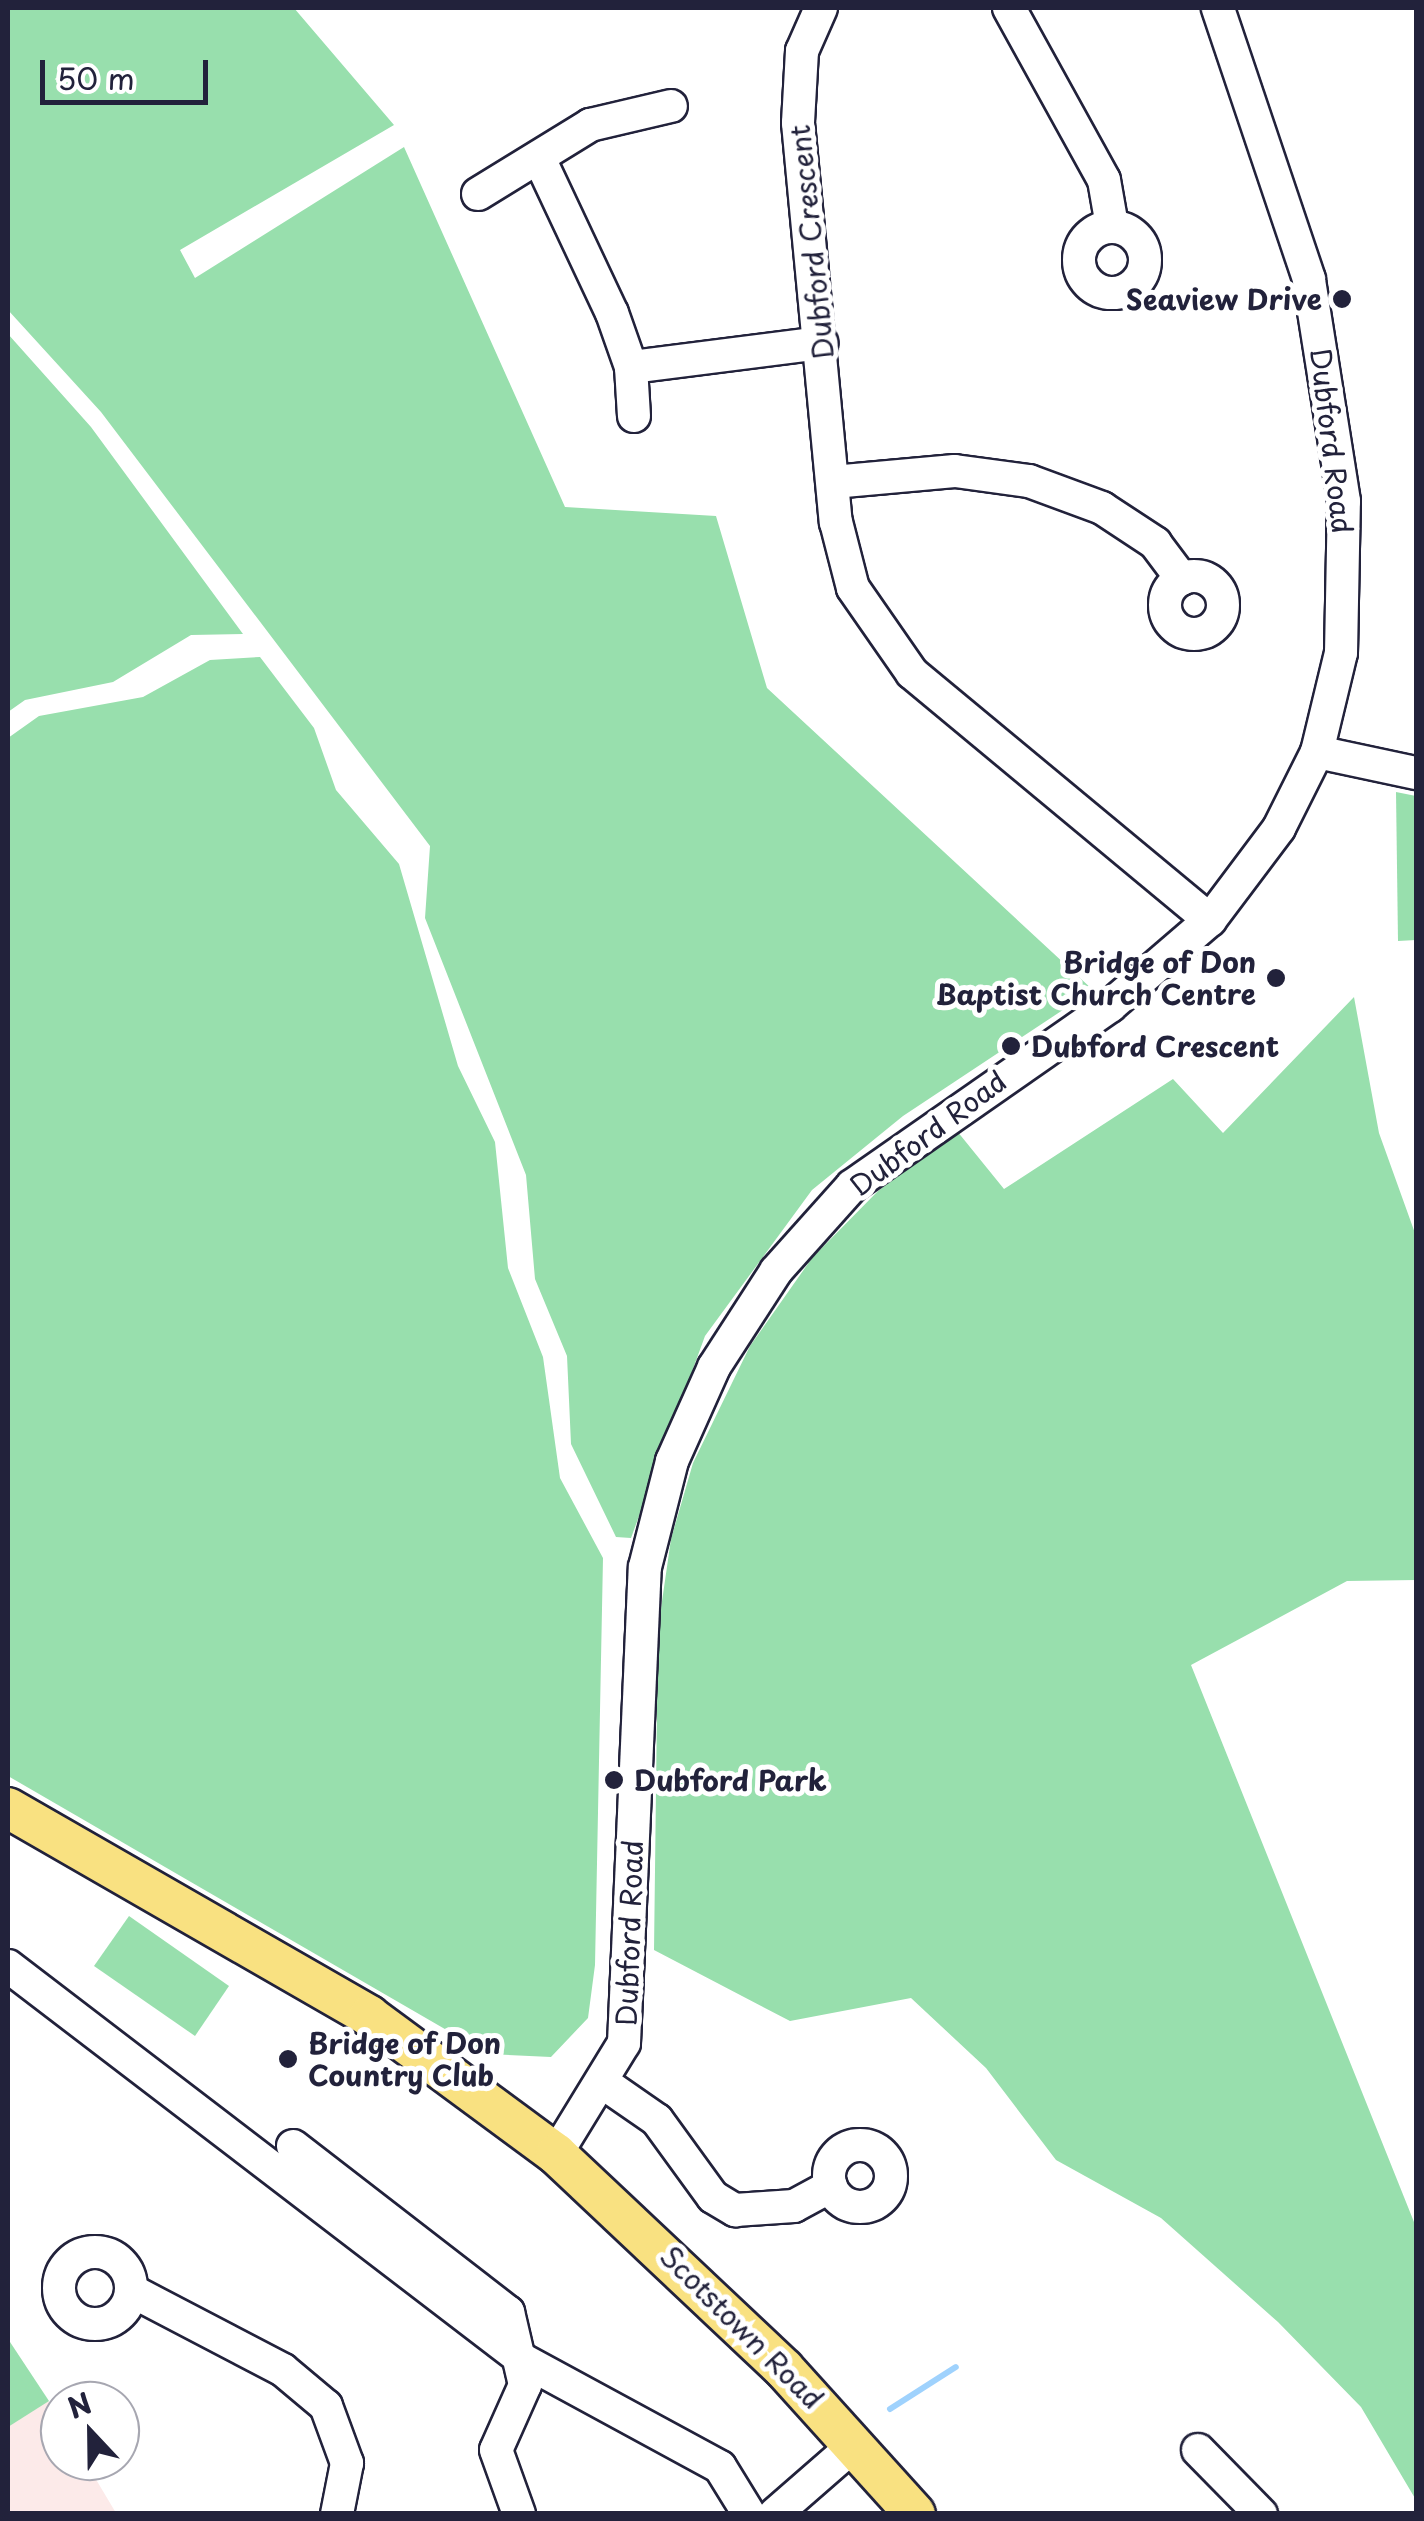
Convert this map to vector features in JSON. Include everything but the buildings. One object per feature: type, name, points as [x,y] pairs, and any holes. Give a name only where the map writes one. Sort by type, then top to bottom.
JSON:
[{"type":"main road","name":"Scotstown Road","points":[[8,1808],[369,2016],[556,2154],[652,2237],[915,2514]]},
{"type":"street","name":"Dubford Crescent","points":[[822,8],[796,83],[844,562],[881,638],[1210,920]]},
{"type":"street","points":[[1008,8],[1104,180],[1112,226]]},
{"type":"street","name":"Dubford Road","points":[[556,2154],[605,2084],[632,2004],[645,1567],[672,1460],[714,1367],[776,1271],[852,1186],[1110,1006],[1210,920],[1271,841],[1317,752],[1341,653],[1344,501],[1309,279],[1218,8]]},
{"type":"street","points":[[478,194],[590,126],[648,100]]},
{"type":"street","points":[[539,158],[631,367],[634,416]]},
{"type":"street","points":[[631,367],[820,343]]},
{"type":"street","points":[[833,482],[955,471],[1029,482],[1102,508],[1155,543],[1182,578]]},
{"type":"street","points":[[1317,752],[1416,774]]},
{"type":"street","points":[[8,1966],[523,2360],[720,2467],[749,2514]]},
{"type":"street","points":[[605,2084],[657,2120],[713,2198],[736,2210],[794,2206],[831,2186]]},
{"type":"street","points":[[293,2146],[503,2307],[523,2360],[525,2384],[496,2450],[519,2514]]},
{"type":"street","points":[[132,2291],[283,2370],[326,2406],[348,2463],[338,2514]]},
{"type":"street","points":[[775,2514],[854,2446]]},
{"type":"street","points":[[1198,2450],[1260,2514]]},
{"type":"shaded area","points":[[8,2339],[40,2388],[40,2481],[97,2481],[116,2513],[8,2513]]},
{"type":"green space","points":[[8,8],[294,8],[394,125],[180,250],[195,278],[404,147],[565,507],[716,516],[767,688],[1093,990],[903,1116],[812,1190],[705,1336],[631,1538],[616,1537],[571,1444],[567,1356],[535,1279],[526,1175],[425,918],[430,846],[101,412],[8,310]]},
{"type":"green space","points":[[8,334],[91,427],[243,634],[191,635],[113,682],[25,700],[8,712]]},
{"type":"green space","points":[[260,657],[314,728],[336,790],[399,864],[458,1066],[495,1142],[508,1268],[543,1357],[560,1478],[603,1558],[595,1965],[588,2018],[551,2057],[488,2054],[8,1776],[8,738],[39,716],[143,697],[210,660]]},
{"type":"green space","points":[[1396,792],[1416,796],[1416,940],[1398,941]]},
{"type":"green space","points":[[1354,997],[1379,1133],[1416,1236],[1416,1580],[1347,1581],[1191,1665],[1416,2227],[1416,2500],[1361,2407],[1278,2322],[1161,2218],[1056,2160],[986,2068],[911,1998],[790,2021],[654,1950],[658,1629],[671,1539],[693,1463],[750,1346],[812,1258],[878,1191],[957,1131],[1004,1189],[1173,1079],[1223,1133]]},
{"type":"green space","points":[[129,1916],[229,1986],[195,2036],[94,1966]]},
{"type":"green space","points":[[8,2339],[40,2387],[40,2407],[8,2427]]},
{"type":"waterway","points":[[890,2409],[956,2367]]},
{"type":"place","name":"Seaview Drive","points":[[1342,299]]},
{"type":"place","name":"Bridge of Don Baptist Church Centre","points":[[1276,978]]},
{"type":"place","name":"Dubford Crescent","points":[[1011,1046]]},
{"type":"place","name":"Dubford Park","points":[[614,1780]]},
{"type":"place","name":"Bridge of Don Country Club","points":[[288,2059]]}]
